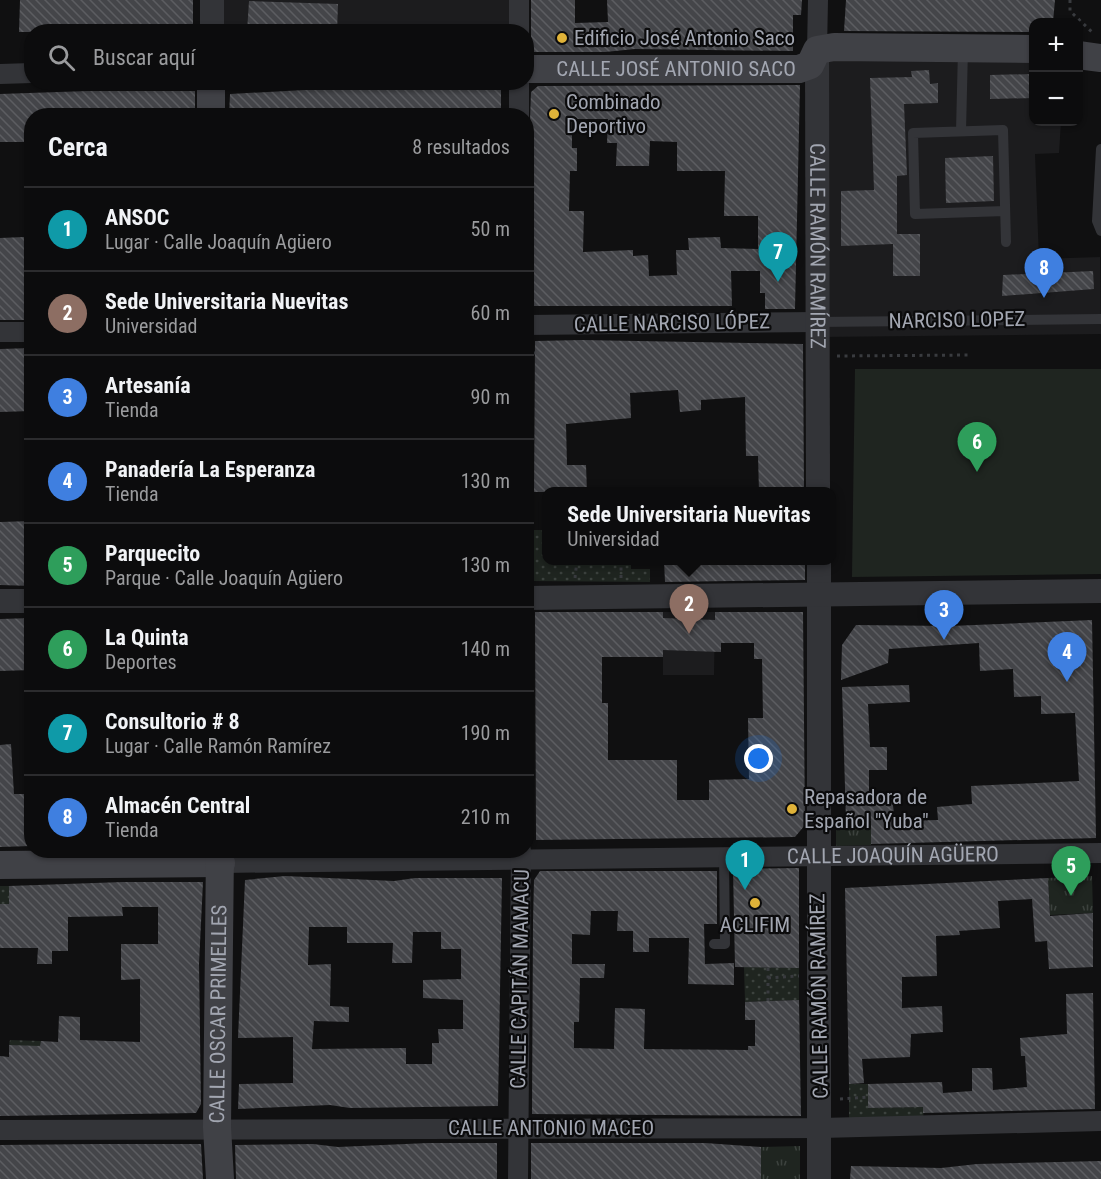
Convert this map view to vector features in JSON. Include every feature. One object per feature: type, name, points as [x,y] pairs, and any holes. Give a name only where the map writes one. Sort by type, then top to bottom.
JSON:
[{"type":"main road","points":[[1083,44],[1101,42]]},
{"type":"main road","points":[[817,50],[834,47],[1029,49]]},
{"type":"main road","name":"CALLE JOSÉ ANTONIO SACO","points":[[534,69],[799,69],[810,65],[817,50]]},
{"type":"main road","points":[[1083,56],[1101,58]]},
{"type":"main road","points":[[211,90],[211,108]]},
{"type":"main road","name":"CALLE JOAQUÍN AGÜERO","points":[[0,865],[192,858]]},
{"type":"main road","name":"CALLE OSCAR PRIMELLES","points":[[219,1179],[216,1127],[220,858]]},
{"type":"street","points":[[212,0],[212,24]]},
{"type":"street","points":[[519,0],[519,24]]},
{"type":"street","name":"CALLE RAMÓN RAMÍREZ","points":[[818,0],[818,487]]},
{"type":"street","points":[[0,74],[24,73]]},
{"type":"street","points":[[519,90],[519,108]]},
{"type":"street","name":"CALLE NARCISO LÓPEZ","points":[[534,324],[817,322]]},
{"type":"street","points":[[0,333],[24,332]]},
{"type":"street","name":"CALLE RAMÓN RAMÍREZ","points":[[819,565],[818,854],[821,1128],[819,1179]]},
{"type":"street","points":[[534,592],[819,597],[1101,591]]},
{"type":"street","points":[[0,601],[24,601]]},
{"type":"street","name":"CALLE JOAQUÍN AGÜERO","points":[[534,849],[724,855],[1101,853]]},
{"type":"street","name":"CALLE CAPITÁN MAMACU","points":[[518,1179],[524,858]]},
{"type":"street","name":"CALLE ANTONIO MACEO","points":[[0,1130],[216,1127],[821,1128],[1101,1121]]},
{"type":"lane","points":[[961,131],[963,49]]},
{"type":"lane","points":[[1005,211],[915,213],[913,132],[1004,130],[1006,242]]},
{"type":"lane","points":[[1101,149],[1097,221],[1101,231]]},
{"type":"lane","name":"NARCISO LOPEZ","points":[[817,322],[1099,319]]},
{"type":"lane","points":[[714,944],[725,944],[724,855]]},
{"type":"path","points":[[1070,0],[1070,11],[1092,33],[1101,35]]},
{"type":"path","points":[[818,356],[971,355]]},
{"type":"path","points":[[768,968],[768,1001]]},
{"type":"path","points":[[768,978],[819,974]]},
{"type":"path","points":[[840,1099],[869,1097]]},
{"type":"shaded area","points":[[212,0],[519,0],[519,24],[212,24]]},
{"type":"shaded area","points":[[1029,49],[1029,126],[1061,126],[1059,153],[1035,154],[1039,259],[1100,257],[1101,334],[817,337],[817,50]]},
{"type":"shaded area","points":[[663,612],[715,612],[714,675],[663,675]]},
{"type":"green space","points":[[855,369],[1101,369],[1101,574],[852,577]]},
{"type":"green space","points":[[534,530],[542,530],[542,565],[631,565],[631,569],[650,569],[650,582],[534,581]]},
{"type":"green space","points":[[871,821],[871,845],[836,846],[836,822]]},
{"type":"green space","points":[[1092,876],[1093,913],[1050,915],[1048,878]]},
{"type":"green space","points":[[0,886],[9,886],[9,904],[0,904]]},
{"type":"green space","points":[[744,967],[799,968],[799,1000],[745,1002]]},
{"type":"green space","points":[[10,1040],[41,1041],[40,1068],[17,1051],[17,1045],[9,1045]]},
{"type":"green space","points":[[849,1084],[868,1084],[869,1108],[924,1107],[923,1120],[849,1120]]},
{"type":"green space","points":[[800,1146],[800,1179],[761,1179],[761,1147]]},
{"type":"building","points":[[20,0],[193,0],[193,24],[24,24],[24,32],[19,32]]},
{"type":"building","points":[[531,0],[575,0],[575,23],[608,22],[607,0],[802,0],[801,15],[793,15],[793,51],[635,49],[605,52],[534,52],[534,24],[531,24]]},
{"type":"building","points":[[846,0],[1055,0],[1053,18],[1029,18],[1029,32],[844,31]]},
{"type":"building","points":[[249,1],[338,4],[337,24],[248,24]]},
{"type":"building","points":[[929,70],[930,84],[938,83],[938,103],[904,104],[907,175],[897,176],[897,234],[920,234],[920,276],[893,276],[893,244],[841,246],[841,191],[874,190],[870,78],[912,77],[911,71]]},
{"type":"building","points":[[1029,74],[1029,98],[990,99],[990,75]]},
{"type":"building","points":[[800,85],[795,309],[765,309],[765,293],[760,293],[760,271],[731,271],[732,306],[534,306],[534,108],[530,108],[531,92],[538,86]],"holes":[[[572,119],[608,119],[607,143],[617,143],[616,166],[649,166],[650,141],[677,142],[677,171],[725,171],[724,216],[758,216],[758,249],[721,248],[720,237],[688,238],[689,250],[676,250],[677,275],[649,276],[648,255],[633,256],[633,250],[583,252],[584,211],[569,211],[570,171],[577,171],[577,148],[572,148]]]},
{"type":"building","points":[[303,90],[501,90],[501,108],[229,108],[230,94]]},
{"type":"building","points":[[195,91],[195,108],[24,108],[24,142],[0,142],[0,94]]},
{"type":"building","points":[[993,156],[994,201],[946,203],[945,158]]},
{"type":"building","points":[[24,237],[24,320],[0,320],[0,238]]},
{"type":"building","points":[[1093,271],[1094,289],[1002,296],[1003,275]]},
{"type":"building","points":[[535,341],[803,344],[804,487],[759,487],[758,456],[746,456],[745,397],[701,400],[701,410],[680,412],[678,390],[630,393],[631,418],[566,424],[567,465],[586,465],[587,487],[542,487],[542,492],[534,492]]},
{"type":"building","points":[[24,348],[24,411],[0,412],[0,349]]},
{"type":"building","points":[[24,521],[24,586],[0,585],[0,522]]},
{"type":"building","points":[[664,565],[805,565],[805,580],[665,582]]},
{"type":"building","points":[[535,612],[663,612],[663,618],[715,620],[715,612],[803,612],[805,825],[795,837],[536,840]],"holes":[[[721,643],[754,643],[754,659],[762,659],[763,718],[748,718],[749,779],[709,780],[709,800],[677,800],[677,760],[608,760],[608,703],[602,703],[602,657],[663,657],[663,650],[721,652]]]},
{"type":"building","points":[[24,618],[24,670],[0,671],[0,619]]},
{"type":"building","points":[[1092,620],[1096,838],[871,844],[871,821],[846,821],[842,687],[909,685],[910,702],[868,704],[870,747],[887,747],[887,770],[869,770],[869,799],[892,798],[895,821],[938,820],[937,807],[972,804],[971,786],[1079,781],[1075,713],[1041,714],[1041,696],[1014,697],[1013,669],[980,671],[979,643],[889,649],[888,663],[841,680],[842,645],[856,625],[950,626]]},
{"type":"building","points":[[11,744],[14,794],[24,794],[24,846],[0,847],[0,745]]},
{"type":"building","points":[[799,868],[799,968],[735,967],[733,869]]},
{"type":"building","points":[[540,871],[717,871],[717,924],[704,924],[705,964],[734,963],[734,985],[688,984],[689,938],[649,938],[649,952],[633,952],[633,931],[617,931],[618,911],[591,911],[590,935],[572,934],[572,964],[605,964],[604,978],[580,978],[579,1022],[574,1022],[574,1048],[614,1049],[615,1008],[645,1009],[644,1049],[748,1050],[748,1046],[755,1046],[755,1020],[745,1020],[745,1002],[799,1000],[801,1116],[532,1114],[534,880]]},
{"type":"building","points":[[285,876],[394,881],[415,878],[502,878],[498,1106],[350,1108],[330,1105],[238,1109],[239,1084],[293,1083],[293,1037],[238,1038],[245,880]],"holes":[[[309,927],[347,927],[347,943],[393,943],[392,963],[412,963],[413,932],[441,932],[441,949],[461,949],[461,979],[423,980],[423,998],[463,1000],[463,1029],[438,1029],[439,1043],[432,1043],[432,1064],[406,1064],[406,1048],[312,1049],[314,1021],[349,1022],[349,1007],[330,1006],[331,964],[308,965]]]},
{"type":"building","points":[[1048,878],[1050,916],[1093,913],[1093,967],[1049,969],[1047,941],[1035,942],[1032,899],[998,901],[1000,928],[959,931],[960,935],[936,936],[937,976],[902,977],[902,1008],[942,1006],[943,1032],[911,1034],[910,1057],[862,1059],[864,1083],[849,1084],[845,888]]},
{"type":"building","points":[[203,882],[199,964],[201,1104],[196,1113],[0,1116],[0,1056],[9,1057],[9,1045],[40,1046],[41,1041],[58,1042],[59,1016],[80,1017],[80,1040],[140,1042],[140,979],[121,980],[121,944],[158,944],[158,907],[122,907],[123,916],[68,917],[68,951],[52,951],[52,964],[37,964],[38,948],[0,948],[0,904],[9,904],[9,886]]},
{"type":"building","points":[[1093,993],[1095,1109],[923,1113],[923,1107],[868,1108],[868,1084],[942,1082],[943,1093],[972,1091],[972,1068],[992,1068],[993,1090],[1027,1087],[1025,1056],[1021,1056],[1020,1038],[1067,1034],[1066,994]]},
{"type":"building","points":[[497,1143],[497,1179],[236,1179],[235,1145],[313,1144],[338,1147]]},
{"type":"building","points":[[531,1143],[705,1143],[761,1147],[761,1179],[531,1179]]},
{"type":"building","points":[[201,1144],[203,1179],[0,1179],[0,1145]]},
{"type":"building","points":[[1101,1161],[1101,1179],[850,1179],[851,1166],[941,1168],[977,1164]]},
{"type":"place","name":"Edificio José Antonio Saco","points":[[562,38]]},
{"type":"place","name":"Combinado Deportivo","points":[[554,114]]},
{"type":"place","name":"Consultorio # 8","points":[[778,282]]},
{"type":"place","name":"Almacén Central","points":[[1044,298]]},
{"type":"place","name":"La Quinta","points":[[977,472]]},
{"type":"place","name":"Sede Universitaria Nuevitas","points":[[689,634]]},
{"type":"place","name":"Artesanía","points":[[944,640]]},
{"type":"place","name":"Panadería La Esperanza","points":[[1067,682]]},
{"type":"place","name":"Repasadora de Español \"Yuba\"","points":[[792,809]]},
{"type":"place","name":"ANSOC","points":[[745,890]]},
{"type":"place","name":"Parquecito","points":[[1071,896]]},
{"type":"place","name":"ACLIFIM","points":[[755,903]]}]
